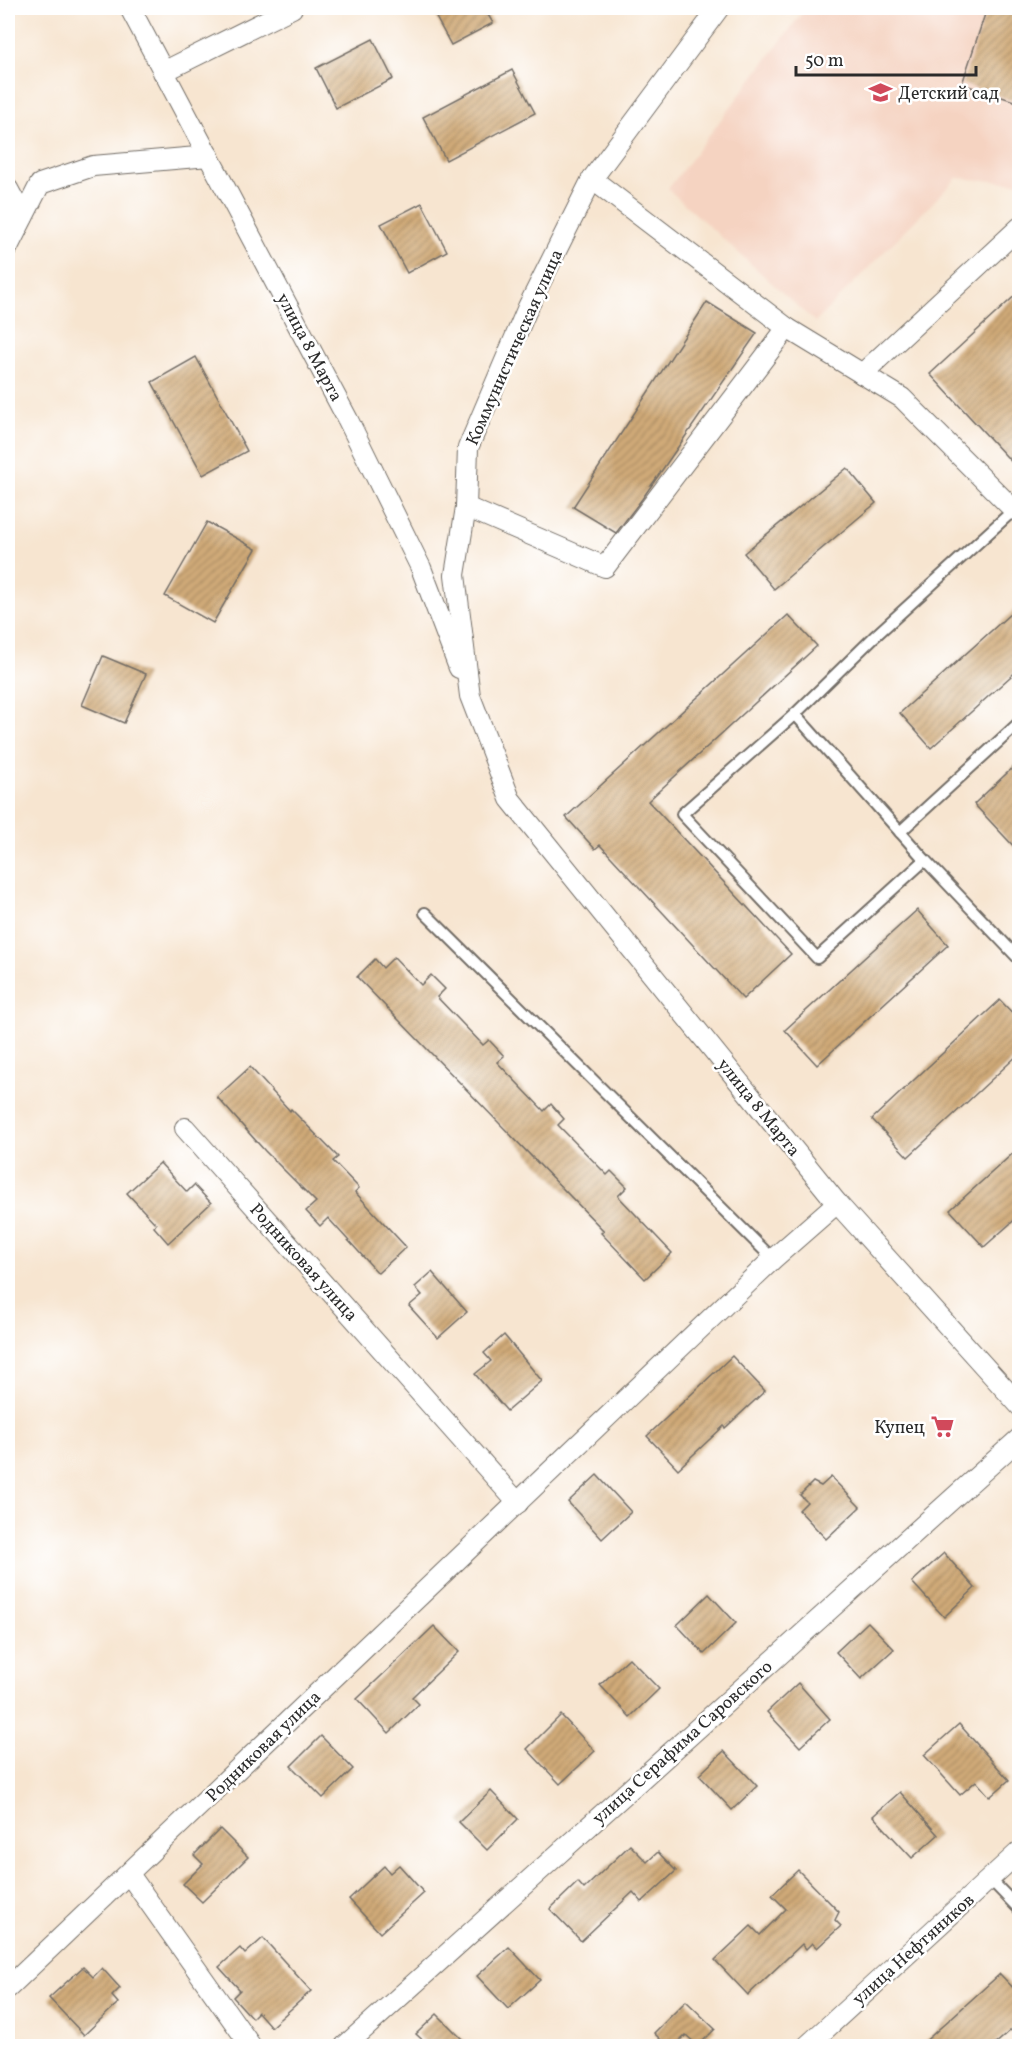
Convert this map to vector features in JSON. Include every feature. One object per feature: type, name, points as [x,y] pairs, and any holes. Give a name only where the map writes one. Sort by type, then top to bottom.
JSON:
[{"type":"street","name":"улица 8 Марта","points":[[130,8],[348,420],[421,568],[470,696]]},
{"type":"street","points":[[163,72],[292,8]]},
{"type":"street","name":"Коммунистическая улица","points":[[510,799],[470,696],[455,575],[466,507],[468,448],[528,307],[592,179],[719,8]]},
{"type":"street","points":[[8,247],[40,184],[93,165],[209,156]]},
{"type":"street","points":[[592,179],[787,328],[902,398],[1017,507]]},
{"type":"street","points":[[8,189],[23,217]]},
{"type":"street","points":[[862,374],[1020,227]]},
{"type":"street","points":[[466,507],[605,567],[787,328]]},
{"type":"street","name":"улица 8 Марта","points":[[510,799],[837,1203],[1020,1406]]},
{"type":"street","name":"Родниковая улица","points":[[185,1128],[518,1503]]},
{"type":"street","name":"Родниковая улица","points":[[8,1988],[773,1259],[837,1203]]},
{"type":"street","name":"улица Серафима Саровского","points":[[345,2046],[1020,1438]]},
{"type":"street","name":"улица Нефтяников","points":[[807,2046],[1020,1851]]},
{"type":"street","points":[[129,1874],[251,2046]]},
{"type":"lane","points":[[925,860],[817,958],[682,814],[795,714],[874,637],[1017,507]]},
{"type":"lane","points":[[795,714],[925,860],[1020,960]]},
{"type":"lane","points":[[900,832],[1020,722]]},
{"type":"lane","points":[[425,913],[773,1259]]},
{"type":"lane","points":[[990,1879],[1020,1910]]},
{"type":"shaded area","name":"Детский сад","points":[[806,8],[1019,8],[1019,183],[957,178],[815,322],[668,189]]},
{"type":"building","points":[[431,8],[484,8],[493,23],[451,45]]},
{"type":"building","points":[[987,8],[1020,8],[1020,103],[962,84]]},
{"type":"building","points":[[373,39],[393,79],[336,108],[316,68]]},
{"type":"building","points":[[512,70],[535,113],[446,160],[423,117]]},
{"type":"building","points":[[422,203],[447,251],[407,273],[381,224]]},
{"type":"building","points":[[1020,291],[1020,471],[930,374]]},
{"type":"building","points":[[707,302],[757,333],[616,533],[573,507]]},
{"type":"building","points":[[196,357],[247,451],[203,475],[152,382]]},
{"type":"building","points":[[847,468],[876,503],[774,589],[744,553]]},
{"type":"building","points":[[207,522],[256,549],[213,623],[165,596]]},
{"type":"building","points":[[1020,605],[1020,668],[931,748],[900,713]]},
{"type":"building","points":[[788,615],[817,646],[648,801],[791,954],[743,999],[600,845],[595,849],[566,817]]},
{"type":"building","points":[[103,656],[146,674],[124,723],[82,705]]},
{"type":"building","points":[[1020,761],[1020,853],[974,804]]},
{"type":"building","points":[[917,910],[948,945],[817,1065],[785,1030]]},
{"type":"building","points":[[394,957],[421,985],[431,975],[445,989],[437,997],[483,1045],[489,1040],[504,1056],[497,1062],[544,1111],[551,1104],[564,1119],[558,1125],[607,1175],[611,1171],[627,1187],[618,1196],[672,1253],[645,1279],[601,1233],[604,1231],[357,977],[375,959],[383,968]]},
{"type":"building","points":[[1000,1000],[1020,1021],[1020,1053],[908,1157],[872,1119]]},
{"type":"building","points":[[250,1067],[290,1111],[291,1109],[338,1157],[333,1161],[359,1188],[355,1192],[406,1247],[378,1273],[328,1218],[320,1226],[306,1211],[316,1202],[265,1151],[217,1097]]},
{"type":"building","points":[[1020,1147],[1020,1215],[984,1247],[950,1210]]},
{"type":"building","points":[[160,1163],[187,1192],[194,1185],[211,1203],[168,1243],[154,1227],[156,1224],[127,1193]]},
{"type":"building","points":[[432,1272],[467,1312],[438,1338],[409,1306],[422,1295],[415,1287]]},
{"type":"building","points":[[504,1335],[542,1381],[507,1411],[475,1374],[491,1361],[484,1353]]},
{"type":"building","points":[[732,1356],[765,1391],[678,1469],[647,1436]]},
{"type":"building","points":[[597,1475],[631,1512],[602,1539],[568,1502]]},
{"type":"building","points":[[831,1477],[860,1507],[826,1539],[799,1510],[807,1502],[800,1495],[813,1482],[821,1486]]},
{"type":"building","points":[[944,1553],[975,1588],[944,1617],[912,1582]]},
{"type":"building","points":[[709,1594],[736,1623],[704,1654],[677,1625]]},
{"type":"building","points":[[868,1622],[894,1649],[861,1679],[836,1652]]},
{"type":"building","points":[[434,1626],[459,1652],[412,1697],[419,1704],[389,1733],[357,1699]]},
{"type":"building","points":[[629,1658],[659,1689],[630,1717],[600,1685]]},
{"type":"building","points":[[798,1683],[830,1719],[800,1747],[767,1712]]},
{"type":"building","points":[[561,1715],[595,1751],[560,1784],[527,1749]]},
{"type":"building","points":[[959,1724],[1009,1780],[990,1797],[976,1781],[960,1795],[924,1755]]},
{"type":"building","points":[[321,1736],[353,1769],[323,1798],[291,1766]]},
{"type":"building","points":[[724,1751],[757,1786],[732,1810],[699,1775]]},
{"type":"building","points":[[491,1791],[518,1819],[487,1850],[459,1822]]},
{"type":"building","points":[[900,1792],[938,1835],[912,1858],[873,1816]]},
{"type":"building","points":[[220,1829],[248,1857],[202,1902],[183,1884],[203,1864],[194,1855]]},
{"type":"building","points":[[630,1845],[647,1862],[658,1852],[676,1871],[642,1902],[633,1892],[581,1941],[550,1909],[578,1882],[584,1889]]},
{"type":"building","points":[[399,1865],[424,1893],[380,1933],[349,1899],[384,1866],[390,1873]]},
{"type":"building","points":[[798,1870],[839,1912],[835,1920],[841,1926],[817,1948],[812,1943],[806,1949],[802,1944],[748,1995],[715,1960],[751,1926],[760,1935],[786,1909],[772,1895]]},
{"type":"building","points":[[263,1938],[311,1991],[271,2027],[258,2012],[252,2018],[233,1997],[240,1990],[219,1967],[240,1948],[245,1954]]},
{"type":"building","points":[[509,1947],[540,1980],[508,2009],[477,1976]]},
{"type":"building","points":[[83,1967],[93,1977],[102,1968],[120,1988],[112,1996],[118,2003],[84,2035],[49,1998]]},
{"type":"building","points":[[1000,1974],[1020,1995],[1020,2022],[993,2046],[920,2046]]},
{"type":"building","points":[[686,2001],[715,2029],[698,2046],[686,2035],[675,2046],[667,2046],[654,2033]]},
{"type":"building","points":[[437,2014],[469,2046],[429,2046],[416,2034]]},
{"type":"place","name":"Детский сад","points":[[880,93]]},
{"type":"place","name":"Купец","points":[[943,1427]]}]
